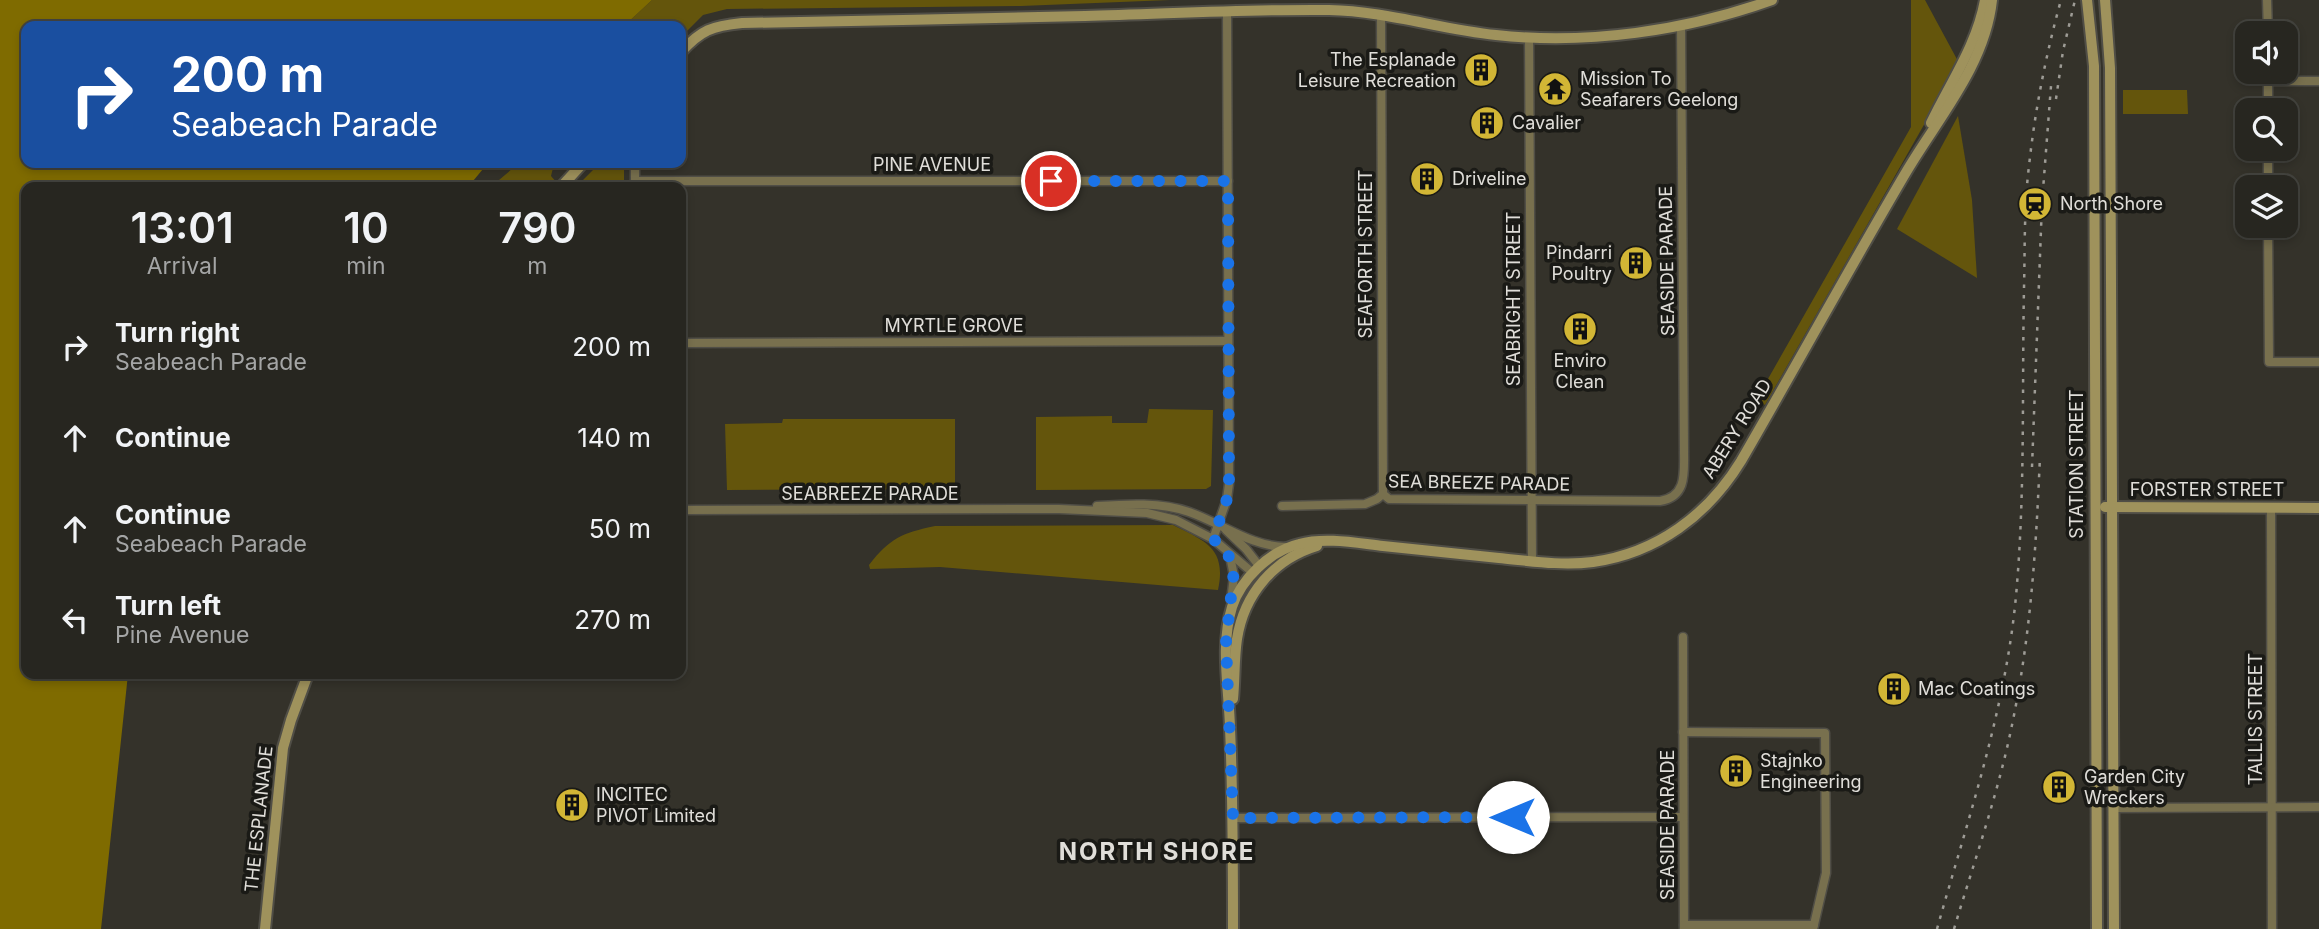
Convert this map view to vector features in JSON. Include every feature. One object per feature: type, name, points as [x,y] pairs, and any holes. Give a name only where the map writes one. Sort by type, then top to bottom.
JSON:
[{"type":"main road","points":[[686,47],[695,37],[715,26],[742,23],[1227,12],[1346,11],[1381,14],[1478,33],[1529,37],[1602,36],[1681,24],[1772,0]]},
{"type":"main road","name":"ABERY ROAD","points":[[1923,142],[1970,47],[1980,24],[1985,0]]},
{"type":"main road","name":"ABERY ROAD","points":[[1256,570],[1289,547],[1313,541],[1581,563],[1626,554],[1682,527],[1714,499],[1741,461],[1923,142],[1951,102],[1973,62],[1987,28],[1992,0]]},
{"type":"main road","name":"STATION STREET","points":[[2087,0],[2094,66],[2097,929]]},
{"type":"main road","name":"STATION STREET","points":[[2105,0],[2110,68],[2114,929]]},
{"type":"main road","points":[[566,182],[578,168]]},
{"type":"main road","name":"FORSTER STREET","points":[[2095,507],[2319,508]]},
{"type":"main road","points":[[1230,726],[1236,642],[1249,600],[1264,579],[1281,564],[1306,550],[1341,542]]},
{"type":"main road","points":[[1233,929],[1233,818],[1226,662],[1228,622],[1235,600],[1256,570],[1264,579]]},
{"type":"main road","name":"THE ESPLANADE","points":[[265,929],[284,748],[306,679]]},
{"type":"street","points":[[2267,0],[2268,21]]},
{"type":"street","points":[[1213,539],[1229,484],[1227,12]]},
{"type":"street","name":"SEAFORTH STREET","points":[[1381,14],[1383,494]]},
{"type":"street","name":"SEASIDE PARADE","points":[[1675,495],[1683,482],[1684,459],[1681,24]]},
{"type":"street","name":"SEABRIGHT STREET","points":[[1529,37],[1532,561]]},
{"type":"street","points":[[2298,79],[2319,81]]},
{"type":"street","name":"PINE AVENUE","points":[[686,184],[1228,181]]},
{"type":"street","points":[[2268,238],[2269,362],[2319,362]]},
{"type":"street","name":"MYRTLE GROVE","points":[[686,342],[1228,341]]},
{"type":"street","name":"SEA BREEZE PARADE","points":[[1282,506],[1365,504],[1383,494],[1389,499],[1660,500],[1675,495]]},
{"type":"street","name":"SEABREEZE PARADE","points":[[1059,509],[1125,504],[1159,506],[1190,512],[1267,546],[1289,547]]},
{"type":"street","name":"SEABREEZE PARADE","points":[[686,510],[1059,509],[1156,515],[1176,520],[1213,539],[1256,570]]},
{"type":"street","name":"TALLIS STREET","points":[[2271,509],[2272,929]]},
{"type":"street","name":"SEABREEZE PARADE","points":[[1219,524],[1246,549],[1256,570]]},
{"type":"street","points":[[1226,549],[1233,565],[1234,576],[1228,622]]},
{"type":"street","name":"SEASIDE PARADE","points":[[1682,637],[1684,927]]},
{"type":"street","points":[[1683,732],[1825,733],[1826,873],[1813,927],[1684,927]]},
{"type":"street","points":[[2113,808],[2319,807]]},
{"type":"street","points":[[1233,818],[1683,817]]},
{"type":"shaded area","points":[[0,0],[652,0],[629,21],[21,21],[21,168],[484,168],[472,182],[21,182],[21,679],[127,679],[101,929],[0,929]]},
{"type":"shaded area","points":[[652,0],[1170,0],[1021,6],[727,9],[703,15],[686,32],[686,21],[629,21]]},
{"type":"shaded area","points":[[1911,0],[1925,0],[1959,63],[1765,405],[1756,400],[1911,127]]},
{"type":"shaded area","points":[[2123,90],[2187,90],[2188,114],[2123,114]]},
{"type":"shaded area","points":[[1958,116],[1972,200],[1977,278],[1897,229]]},
{"type":"shaded area","points":[[513,168],[553,168],[551,176],[556,182],[498,182]]},
{"type":"shaded area","points":[[595,168],[624,168],[624,182],[581,182]]},
{"type":"shaded area","points":[[1149,409],[1213,410],[1211,486],[1206,489],[1036,490],[1036,417],[1112,416],[1112,423],[1147,423]]},
{"type":"shaded area","points":[[783,419],[955,419],[955,489],[727,490],[725,424],[782,423]]},
{"type":"shaded area","points":[[1173,525],[1204,542],[1216,555],[1220,576],[1218,590],[940,567],[870,569],[869,565],[884,548],[898,538],[935,526]]},
{"type":"railway","points":[[1937,929],[1986,758],[2012,628],[2021,510],[2027,181],[2034,124],[2061,0]]},
{"type":"railway","points":[[2056,99],[2063,51],[2075,0]]},
{"type":"railway","points":[[2032,467],[2042,203],[2051,86]]},
{"type":"railway","points":[[1954,929],[2000,777],[2012,725],[2032,591],[2040,456]]},
{"type":"place","name":"The Esplanade Leisure Recreation","points":[[1481,70]]},
{"type":"place","name":"Mission To Seafarers Geelong","points":[[1555,89]]},
{"type":"place","name":"Cavalier","points":[[1487,123]]},
{"type":"place","name":"Driveline","points":[[1427,179]]},
{"type":"place","name":"North Shore","points":[[2035,204]]},
{"type":"place","name":"Pindarri Poultry","points":[[1636,263]]},
{"type":"place","name":"Enviro Clean","points":[[1580,329]]},
{"type":"place","name":"Mac Coatings","points":[[1894,689]]},
{"type":"place","name":"Stajnko Engineering","points":[[1736,771]]},
{"type":"place","name":"Garden City Wreckers","points":[[2059,787]]},
{"type":"place","name":"INCITEC PIVOT Limited","points":[[572,805]]},
{"type":"district","name":"NORTH SHORE","points":[[1157,852]]},
{"type":"route","points":[[1051,181],[1228,181],[1229,484],[1227,499],[1213,539],[1226,549],[1234,570],[1226,642],[1233,818],[1513,817]]}]
